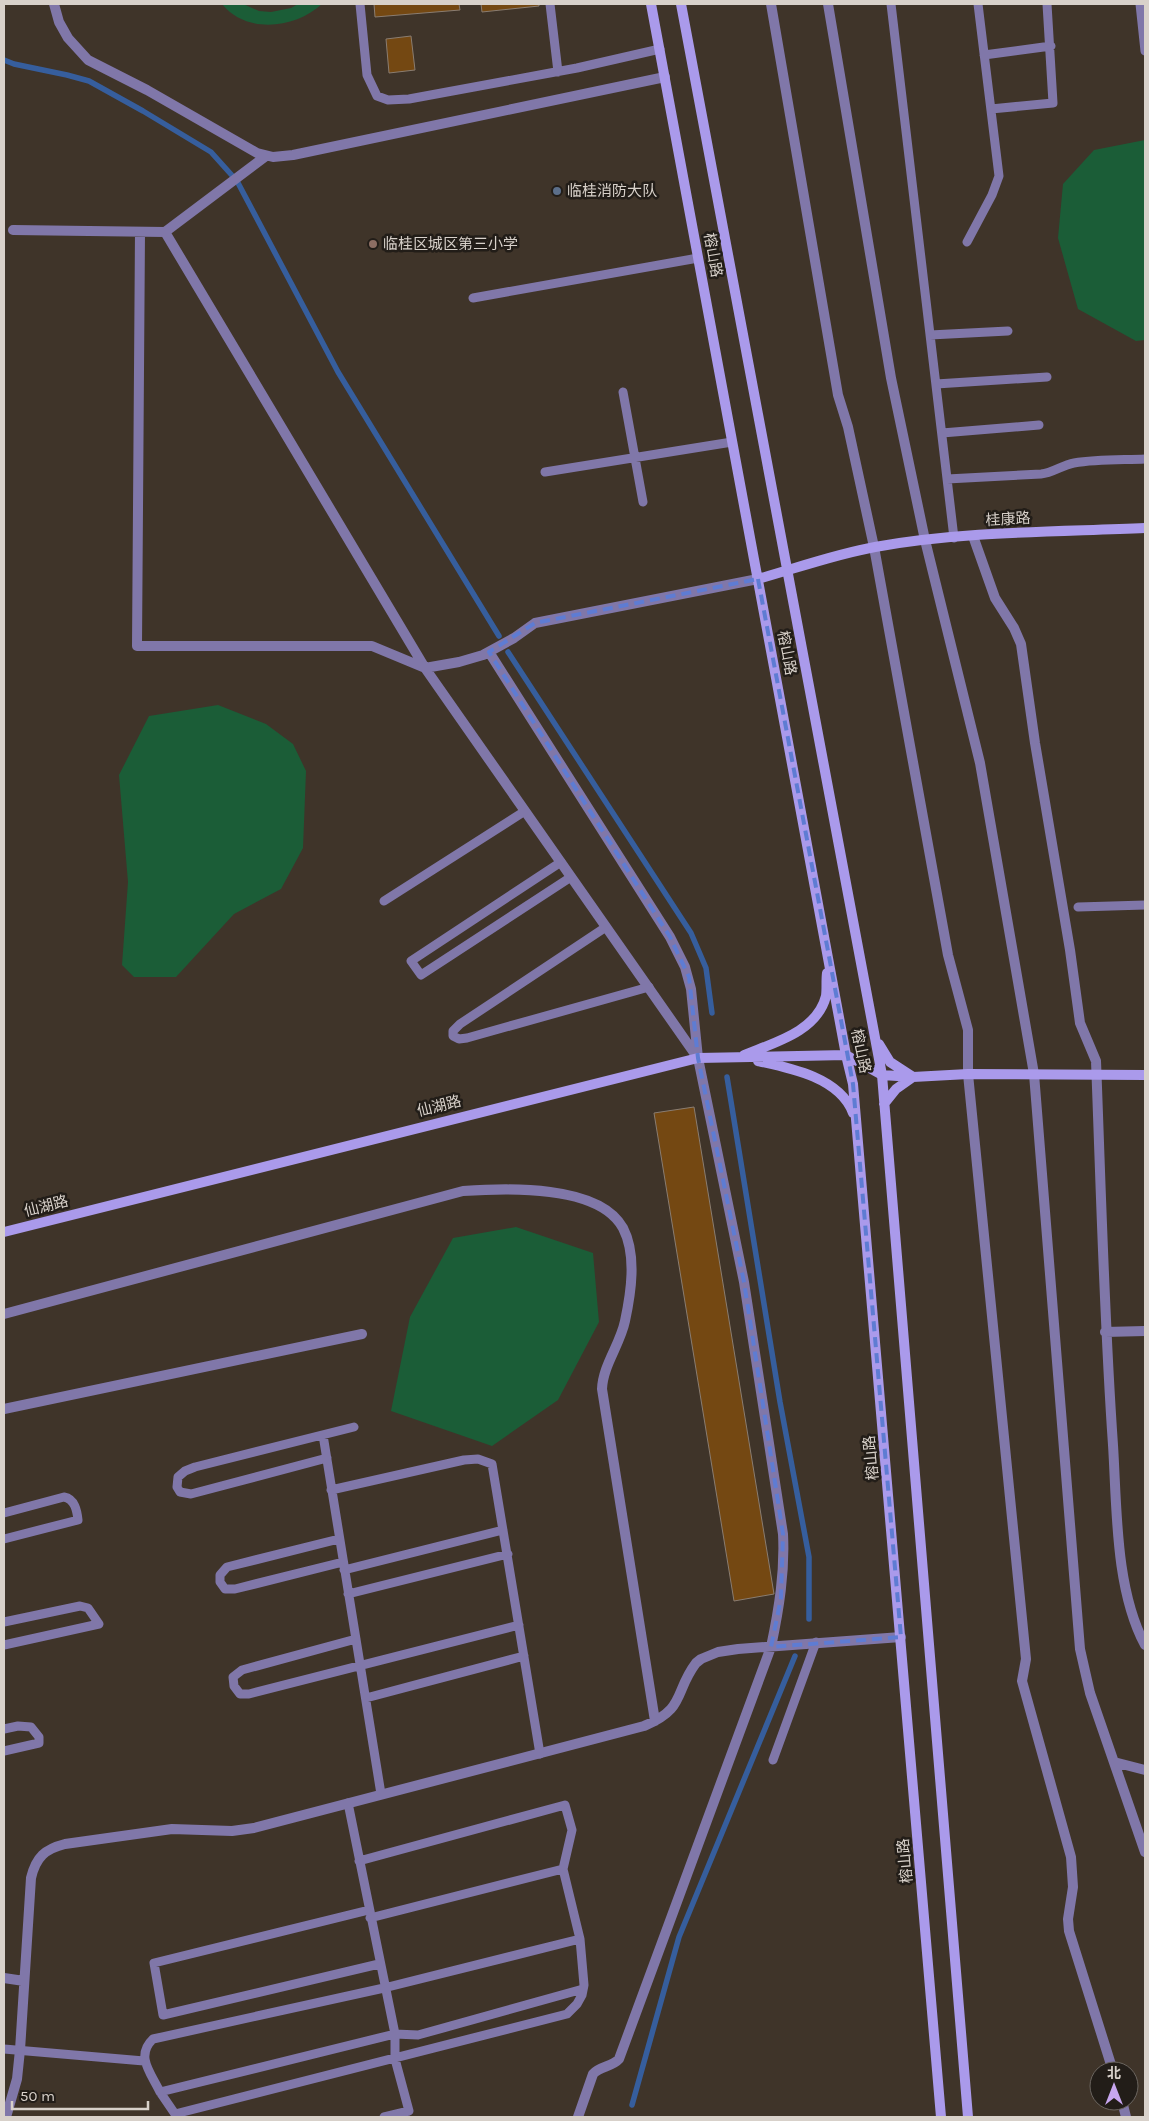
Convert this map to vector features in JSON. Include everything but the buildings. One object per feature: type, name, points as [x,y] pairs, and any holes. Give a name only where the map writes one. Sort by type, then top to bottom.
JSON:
[{"type":"main road","name":"榕山路","points":[[651,4],[846,1055],[853,1084],[942,2117]]},
{"type":"main road","name":"榕山路","points":[[681,4],[882,1075],[968,2117]]},
{"type":"main road","name":"桂康路","points":[[758,579],[874,547],[924,540],[1145,528]]},
{"type":"main road","points":[[738,1057],[795,1034],[817,1014],[826,996],[828,954]]},
{"type":"main road","points":[[875,1038],[890,1062],[913,1077]]},
{"type":"main road","points":[[846,1055],[882,1075],[913,1077],[968,1074],[1145,1076]]},
{"type":"main road","name":"仙湖路","points":[[4,1232],[698,1058],[846,1055]]},
{"type":"main road","points":[[738,1057],[790,1068],[824,1082],[849,1102],[856,1122]]},
{"type":"main road","points":[[884,1104],[896,1089],[913,1077]]},
{"type":"street","points":[[54,4],[59,22],[68,38],[88,60],[147,90],[257,153],[266,156],[293,155],[665,77]]},
{"type":"street","points":[[771,4],[838,395],[848,427],[874,547],[948,955],[968,1030],[968,1074],[1026,1659],[1022,1681],[1071,1857],[1073,1887],[1068,1920],[1069,1931],[1110,2061]]},
{"type":"street","points":[[828,4],[891,378],[924,540],[980,763],[1034,1074],[1080,1649],[1090,1693],[1145,1852]]},
{"type":"street","points":[[13,230],[165,232],[266,156]]},
{"type":"street","points":[[140,232],[137,646],[372,646],[425,668],[459,662],[489,652],[535,623],[758,579]]},
{"type":"street","points":[[165,232],[425,668],[698,1058]]},
{"type":"street","points":[[973,536],[995,598],[1014,628],[1021,644],[1080,1023],[1096,1061],[1105,1332],[1120,1556],[1127,1597],[1145,1645]]},
{"type":"street","points":[[489,652],[678,953],[687,972],[692,990],[698,1058],[744,1282],[783,1534],[784,1554],[781,1598],[771,1647],[619,2059],[596,2070],[592,2074],[578,2117]]},
{"type":"street","points":[[4,1314],[463,1191],[506,1188],[560,1193],[587,1200],[610,1213],[622,1227],[628,1243],[632,1267],[630,1296],[625,1324],[618,1346],[602,1378],[602,1389],[655,1721]]},
{"type":"street","points":[[1105,1332],[1145,1331]]},
{"type":"street","points":[[4,1410],[362,1334]]},
{"type":"street","points":[[6,2117],[16,2079],[20,2050],[31,1878],[34,1865],[42,1854],[51,1848],[65,1844],[172,1829],[232,1830],[254,1828],[540,1754],[655,1721],[672,1709],[679,1699],[691,1670],[701,1659],[718,1652],[816,1642],[902,1637]]},
{"type":"street","points":[[1114,1762],[1145,1770]]},
{"type":"street","points":[[4,1978],[24,1981]]},
{"type":"lane","points":[[360,4],[367,75],[373,91],[381,99],[409,99],[558,72],[660,50]]},
{"type":"lane","points":[[550,4],[558,72]]},
{"type":"lane","points":[[891,4],[954,538]]},
{"type":"lane","points":[[967,242],[997,184],[999,176],[978,4]]},
{"type":"lane","points":[[991,109],[1053,102],[1048,4]]},
{"type":"lane","points":[[1140,4],[1145,51]]},
{"type":"lane","points":[[984,55],[1051,46]]},
{"type":"lane","points":[[473,298],[698,258]]},
{"type":"lane","points":[[930,335],[1008,331]]},
{"type":"lane","points":[[936,384],[1047,377]]},
{"type":"lane","points":[[623,392],[643,502]]},
{"type":"lane","points":[[942,433],[1039,425]]},
{"type":"lane","points":[[545,472],[732,442]]},
{"type":"lane","points":[[947,479],[1041,474],[1049,473],[1072,463],[1145,458]]},
{"type":"lane","points":[[384,901],[525,811]]},
{"type":"lane","points":[[561,862],[411,961],[422,975],[571,877]]},
{"type":"lane","points":[[1078,908],[1145,905]]},
{"type":"lane","points":[[606,927],[460,1024],[453,1031],[453,1036],[459,1039],[468,1038],[649,987]]},
{"type":"lane","points":[[327,1458],[191,1494],[180,1492],[177,1488],[178,1477],[185,1471],[195,1467],[354,1427]]},
{"type":"lane","points":[[323,1435],[381,1794]]},
{"type":"lane","points":[[331,1490],[464,1460],[482,1459],[492,1464],[540,1754]]},
{"type":"lane","points":[[4,1513],[64,1497],[69,1498],[73,1502],[78,1520],[4,1539]]},
{"type":"lane","points":[[339,1539],[227,1567],[222,1572],[220,1582],[225,1589],[235,1589],[503,1530]]},
{"type":"lane","points":[[348,1594],[508,1554]]},
{"type":"lane","points":[[4,1622],[80,1606],[88,1608],[99,1624],[4,1645]]},
{"type":"lane","points":[[356,1639],[242,1670],[236,1673],[232,1682],[240,1694],[249,1694],[519,1625]]},
{"type":"lane","points":[[773,1760],[816,1642]]},
{"type":"lane","points":[[366,1698],[524,1656]]},
{"type":"lane","points":[[4,1729],[18,1726],[31,1727],[39,1737],[39,1743],[4,1751]]},
{"type":"lane","points":[[348,1803],[384,1988],[395,2034],[395,2059],[408,2111],[384,2117]]},
{"type":"lane","points":[[359,1861],[565,1805],[572,1830],[563,1869],[580,1939],[583,1989],[577,2004],[567,2014],[175,2116],[144,2061],[144,2052],[153,2038],[384,1988],[580,1939]]},
{"type":"lane","points":[[380,1964],[164,2015],[154,1963],[563,1869]]},
{"type":"lane","points":[[160,2092],[395,2034],[418,2035],[583,1989]]},
{"type":"lane","points":[[4,2049],[144,2061]]},
{"type":"highlighted area","points":[[758,579],[853,1084],[901,1637],[771,1647],[781,1598],[783,1534],[744,1282],[698,1058],[689,977],[670,937],[489,652],[535,623]]},
{"type":"green space","points":[[222,4],[243,4],[259,11],[271,12],[291,8],[298,4],[322,4],[299,18],[286,23],[272,25],[258,24],[245,20],[232,14]]},
{"type":"green space","points":[[1145,140],[1145,340],[1136,341],[1078,309],[1058,238],[1063,184],[1094,150]]},
{"type":"green space","points":[[218,705],[266,724],[293,744],[306,771],[303,848],[281,889],[234,914],[176,977],[134,977],[122,965],[128,882],[119,775],[149,716]]},
{"type":"green space","points":[[516,1227],[593,1253],[599,1322],[558,1400],[492,1446],[391,1411],[410,1317],[453,1238]]},
{"type":"waterway","points":[[4,60],[89,81],[211,152],[237,181],[338,372],[499,636]]},
{"type":"waterway","points":[[508,652],[691,933],[706,968],[712,1013]]},
{"type":"waterway","points":[[727,1077],[780,1402],[809,1557],[809,1619]]},
{"type":"waterway","points":[[632,2105],[679,1937],[795,1656]]},
{"type":"place","name":"临桂消防大队","points":[[557,191]]},
{"type":"place","name":"临桂区城区第三小学","points":[[373,244]]}]
